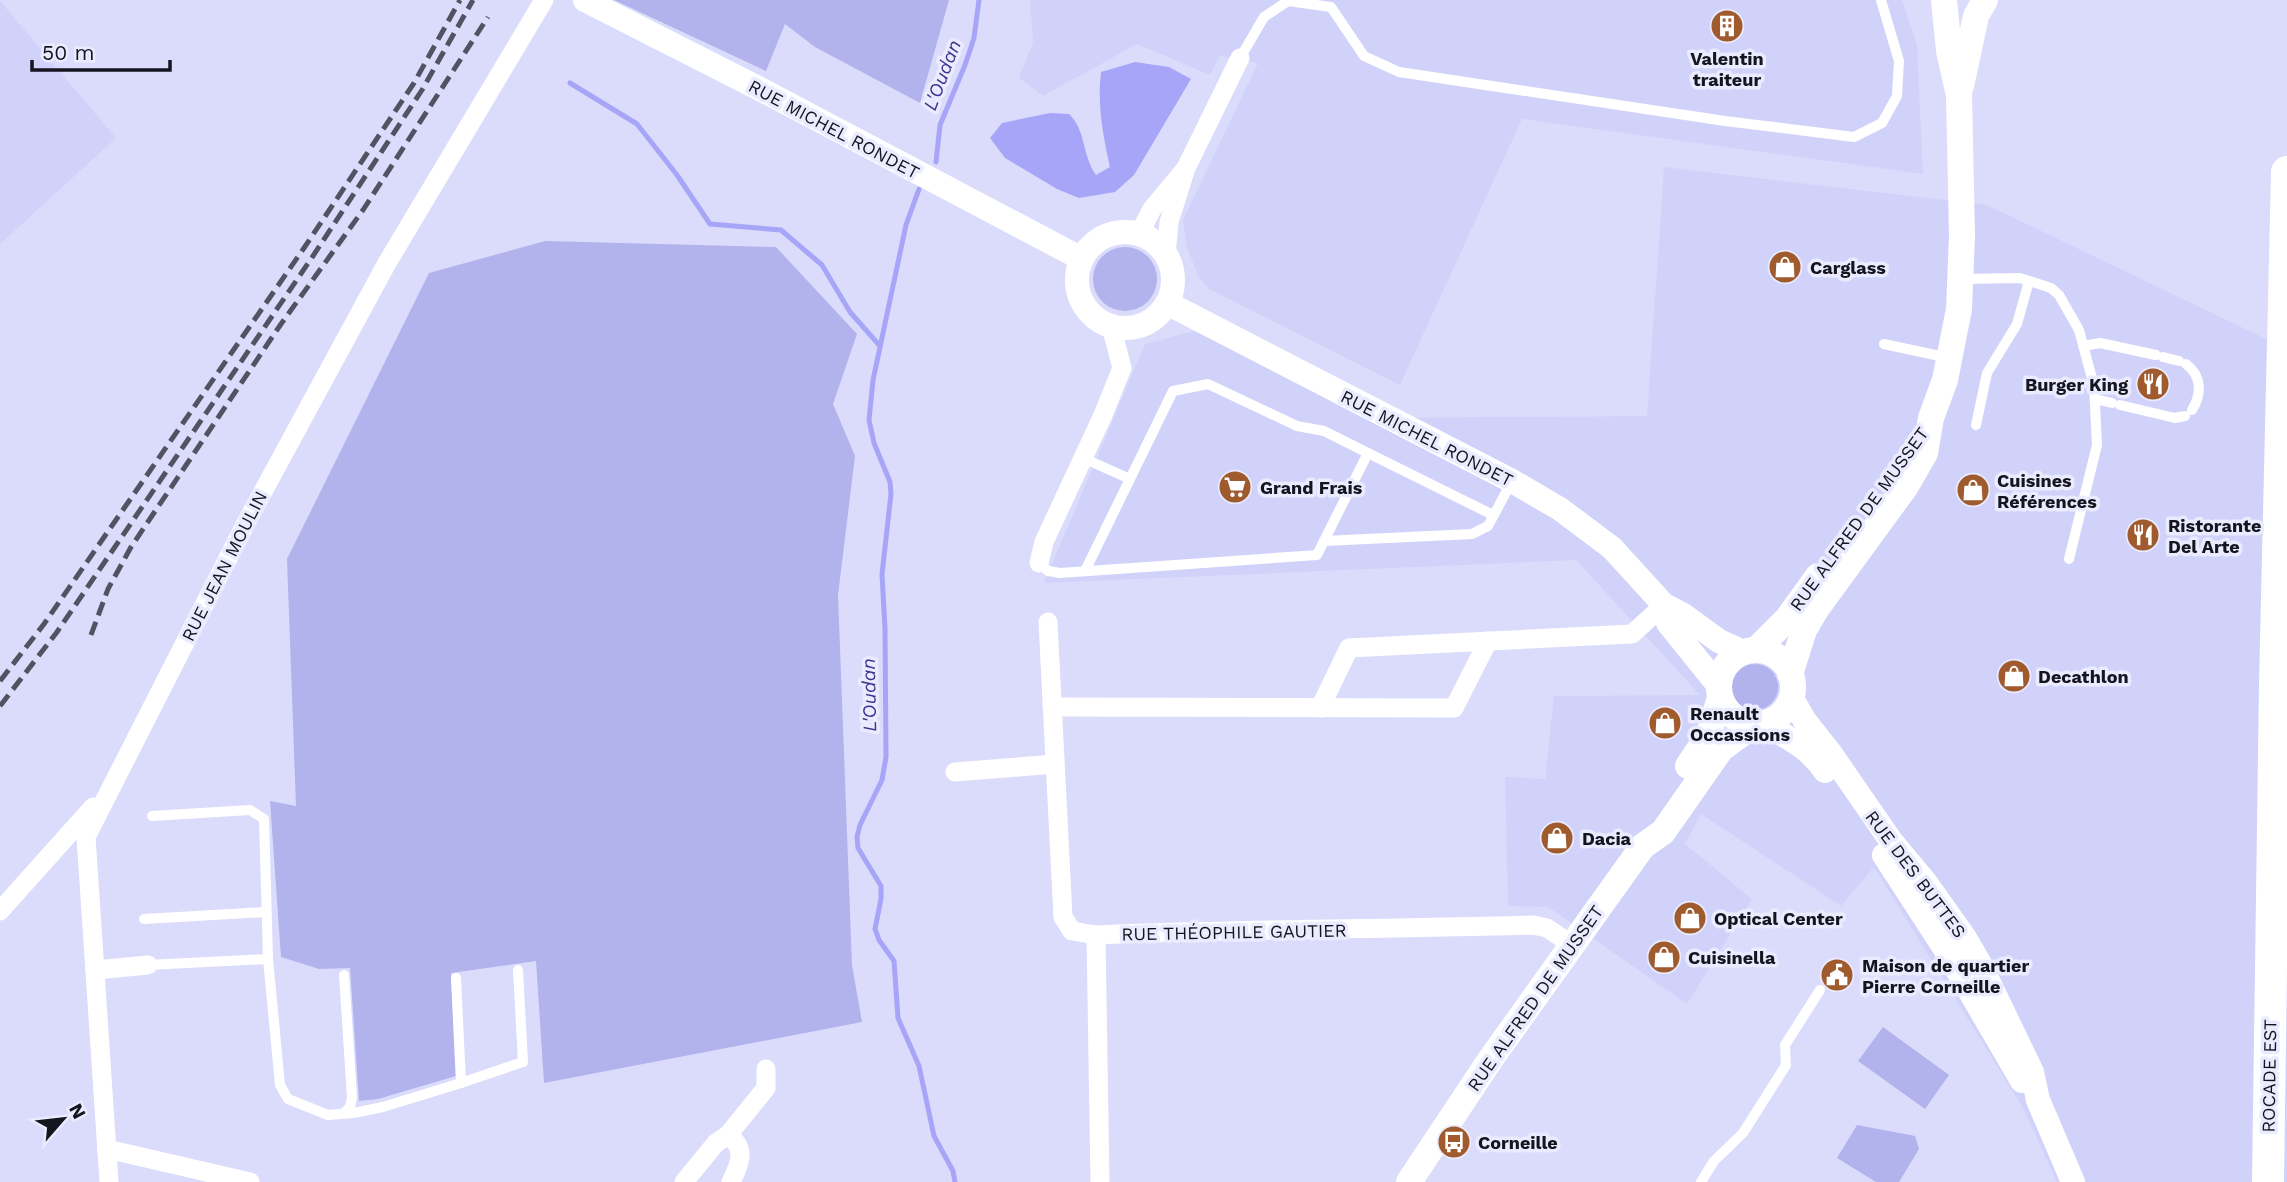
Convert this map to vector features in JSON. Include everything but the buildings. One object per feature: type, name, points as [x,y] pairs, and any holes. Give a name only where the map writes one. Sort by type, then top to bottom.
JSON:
[{"type":"highway","name":"ROCADE EST","points":[[2269,1182],[2275,684],[2287,172]]},
{"type":"main road","name":"RUE ALFRED DE MUSSET","points":[[1791,685],[1804,630],[1817,608],[1906,486],[1925,453],[1931,418],[1945,380],[1959,309],[1962,236],[1959,95],[1949,51],[1944,0]]},
{"type":"main road","name":"RUE ALFRED DE MUSSET","points":[[1959,95],[1976,16],[1986,0]]},
{"type":"main road","name":"RUE ALFRED DE MUSSET","points":[[1750,651],[1787,620],[1931,418]]},
{"type":"main road","points":[[1750,651],[1765,651],[1780,659],[1791,685],[1784,712],[1776,719],[1759,724],[1745,723],[1729,714],[1719,692],[1726,665],[1750,651]]},
{"type":"main road","name":"RUE ALFRED DE MUSSET","points":[[1409,1182],[1428,1151],[1643,846],[1650,824],[1708,737],[1719,692]]},
{"type":"main road","name":"RUE ALFRED DE MUSSET","points":[[1643,846],[1663,832],[1721,749],[1759,724]]},
{"type":"main road","name":"RUE ALFRED DE MUSSET","points":[[1403,1182],[1428,1151]]},
{"type":"street","name":"RUE JEAN MOULIN","points":[[109,1182],[86,837],[247,522],[381,274],[544,0]]},
{"type":"street","name":"RUE MICHEL RONDET","points":[[585,0],[1082,259]]},
{"type":"street","points":[[1166,255],[1158,246],[1139,234],[1112,234],[1100,240],[1089,248],[1077,275],[1078,292],[1085,307],[1096,319],[1111,326],[1127,328],[1143,325],[1157,316],[1167,303],[1173,279],[1166,255],[1169,222],[1186,168],[1240,58]]},
{"type":"street","points":[[1139,234],[1152,209],[1186,168]]},
{"type":"street","name":"RUE MICHEL RONDET","points":[[1167,303],[1512,481],[1560,509],[1612,548],[1664,605],[1682,614],[1719,641],[1750,651]]},
{"type":"street","points":[[1040,563],[1044,542],[1122,368],[1111,326]]},
{"type":"street","points":[[1320,708],[1349,648],[1632,634],[1664,605]]},
{"type":"street","name":"RUE MICHEL RONDET","points":[[1664,605],[1668,623],[1719,692]]},
{"type":"street","points":[[1048,622],[1063,917],[1072,931],[1096,935]]},
{"type":"street","points":[[1052,707],[1454,708],[1488,641]]},
{"type":"street","name":"RUE DES BUTTES","points":[[1791,685],[1805,721],[1965,938],[1997,996],[2032,1072],[2038,1100],[2073,1182]]},
{"type":"street","name":"RUE DES BUTTES","points":[[1759,724],[1802,746],[1820,762],[1896,872],[1945,949],[2018,1076],[2038,1100]]},
{"type":"street","points":[[955,772],[1055,764]]},
{"type":"street","points":[[0,912],[110,788]]},
{"type":"street","name":"RUE THÉOPHILE GAUTIER","points":[[1100,1182],[1096,935],[1245,929],[1533,925],[1547,928],[1572,945]]},
{"type":"street","points":[[95,970],[148,965]]},
{"type":"street","points":[[684,1182],[716,1143],[728,1135],[766,1088],[766,1069]]},
{"type":"street","points":[[728,1135],[741,1149],[741,1163],[731,1182]]},
{"type":"street","points":[[107,1149],[250,1182]]},
{"type":"lane","points":[[1240,58],[1264,17],[1289,1],[1331,6],[1364,56],[1399,72],[1724,121],[1854,137],[1882,123],[1897,96],[1899,61],[1881,0]]},
{"type":"lane","points":[[1960,279],[2020,278],[2051,288],[2059,295],[2079,330],[2095,399],[2097,445],[2069,559]]},
{"type":"lane","points":[[1976,425],[1987,373],[2017,324],[2029,281]]},
{"type":"lane","points":[[2083,346],[2100,343],[2183,362],[2195,370],[2200,380],[2196,403],[2188,413],[2175,418],[2095,399]]},
{"type":"lane","points":[[1884,344],[1949,359]]},
{"type":"lane","points":[[1085,571],[1173,391],[1208,384],[1297,426],[1324,431],[1493,515]]},
{"type":"lane","points":[[1040,563],[1048,571],[1060,573],[1317,555],[1368,453]]},
{"type":"lane","points":[[1083,458],[1130,480]]},
{"type":"lane","points":[[1324,541],[1472,534],[1488,526],[1512,481]]},
{"type":"lane","points":[[152,816],[250,810],[264,819],[268,959],[280,1085],[288,1099],[328,1115],[343,1114],[383,1107],[523,1062],[518,970]]},
{"type":"lane","points":[[144,919],[266,912]]},
{"type":"lane","points":[[148,965],[268,959]]},
{"type":"lane","points":[[343,1114],[350,1107],[352,1097],[344,975]]},
{"type":"lane","points":[[456,978],[461,1083]]},
{"type":"lane","points":[[1700,1182],[1714,1161],[1743,1133],[1786,1065],[1786,1045],[1820,990]]},
{"type":"shaded area","points":[[614,0],[949,0],[920,103],[815,47],[785,24],[766,71]]},
{"type":"shaded area","points":[[1030,0],[1902,0],[1917,45],[1923,174],[1522,119],[1400,385],[1209,289],[1198,276],[1187,247],[1183,220],[1258,63],[1220,56],[1210,75],[1137,44],[1043,96],[1019,78],[1033,42]]},
{"type":"shaded area","points":[[0,1],[116,138],[0,244]]},
{"type":"shaded area","points":[[1135,62],[1169,67],[1191,79],[1134,175],[1115,192],[1079,198],[1057,189],[1005,158],[990,138],[1002,123],[1050,113],[1069,114],[1078,127],[1096,175],[1110,167],[1100,108],[1101,72]]},
{"type":"shaded area","points":[[1664,167],[1987,205],[2287,349],[2287,1182],[2057,1182],[2023,1108],[1874,867],[1841,906],[1701,814],[1685,844],[1752,899],[1687,1004],[1548,907],[1508,906],[1505,777],[1545,779],[1554,696],[1700,695],[1576,560],[1044,583],[1145,344],[1198,330],[1370,418],[1647,416]]},
{"type":"shaded area","points":[[545,241],[776,247],[857,334],[833,404],[855,456],[838,595],[852,965],[862,1022],[544,1083],[536,961],[451,973],[456,1076],[378,1099],[359,1101],[350,968],[319,969],[281,957],[270,801],[296,806],[287,559],[429,273]]},
{"type":"shaded area","points":[[1125,247],[1143,253],[1151,261],[1157,279],[1151,297],[1143,305],[1125,311],[1107,305],[1099,297],[1093,279],[1099,261],[1107,253]]},
{"type":"shaded area","points":[[1755,664],[1771,671],[1778,687],[1771,703],[1755,710],[1739,703],[1732,687],[1739,671]]},
{"type":"shaded area","points":[[1883,1027],[1949,1075],[1925,1109],[1858,1061]]},
{"type":"shaded area","points":[[1857,1125],[1915,1136],[1919,1149],[1899,1182],[1876,1182],[1837,1158]]},
{"type":"waterway","name":"L'Oudan","points":[[936,162],[940,125],[974,38],[979,0]]},
{"type":"waterway","points":[[570,83],[637,124],[677,175],[710,224],[781,230],[822,265],[850,312],[880,346]]},
{"type":"waterway","name":"L'Oudan","points":[[919,189],[906,225],[873,380],[869,420],[874,443],[890,482],[891,494],[882,574],[886,757],[882,780],[857,837],[858,848],[881,886],[875,929],[879,940],[894,961],[898,1018],[919,1066],[934,1136],[953,1171],[955,1182]]},
{"type":"railway","points":[[0,681],[44,624],[304,248],[414,83],[460,0]]},
{"type":"railway","points":[[0,706],[57,632],[313,256],[422,90],[473,0]]},
{"type":"railway","points":[[91,635],[108,589],[131,547],[281,324],[363,210],[488,17]]},
{"type":"place","name":"Valentin traiteur","points":[[1727,26]]},
{"type":"place","name":"Carglass","points":[[1785,267]]},
{"type":"place","name":"Burger King","points":[[2153,384]]},
{"type":"place","name":"Grand Frais","points":[[1235,487]]},
{"type":"place","name":"Cuisines Références","points":[[1973,490]]},
{"type":"place","name":"Ristorante Del Arte","points":[[2143,535]]},
{"type":"place","name":"Decathlon","points":[[2014,676]]},
{"type":"place","name":"Renault Occassions","points":[[1665,723]]},
{"type":"place","name":"Dacia","points":[[1557,838]]},
{"type":"place","name":"Optical Center","points":[[1690,918]]},
{"type":"place","name":"Cuisinella","points":[[1664,957]]},
{"type":"place","name":"Maison de quartier Pierre Corneille","points":[[1837,975]]},
{"type":"place","name":"Corneille","points":[[1454,1142]]}]
